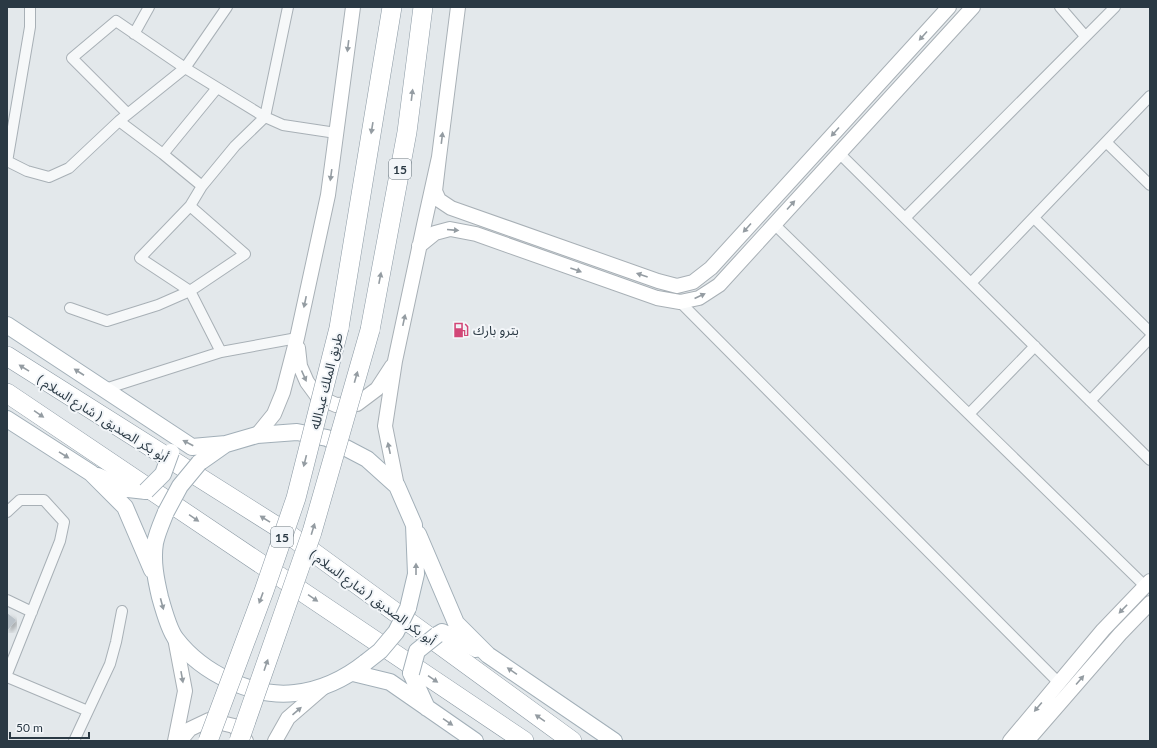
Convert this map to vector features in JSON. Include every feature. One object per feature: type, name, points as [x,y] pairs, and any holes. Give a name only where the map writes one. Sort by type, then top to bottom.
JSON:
[{"type":"highway","name":"طريق الملك عبدالله","points":[[208,741],[264,591],[296,498],[339,328],[392,7]]},
{"type":"highway","name":"طريق الملك عبدالله","points":[[239,741],[312,532],[370,330],[407,132],[423,7]]},
{"type":"highway","name":"( شارع السلام ) أبو بكر الصديق","points":[[7,356],[284,531],[572,741]]},
{"type":"highway","points":[[7,393],[524,741]]},
{"type":"main road","points":[[257,435],[274,414],[283,392],[297,338],[328,195],[353,7]]},
{"type":"main road","points":[[458,7],[435,191],[439,200],[451,208],[677,286],[693,282],[711,268],[949,7]]},
{"type":"main road","points":[[419,246],[435,233],[450,229],[469,233],[656,298],[680,302],[700,298],[719,285],[973,7]]},
{"type":"main road","points":[[439,157],[395,361],[385,426],[397,486],[456,622],[488,655]]},
{"type":"main road","points":[[7,325],[192,447],[226,444],[257,435],[296,432],[327,438],[368,459],[397,486]]},
{"type":"main road","points":[[297,338],[300,366],[307,382],[318,398],[336,405],[357,404],[377,389],[395,361]]},
{"type":"main road","points":[[7,419],[91,473],[128,488],[146,491],[163,474],[171,452],[159,426]]},
{"type":"main road","points":[[154,575],[155,543],[166,512],[180,486],[199,463],[226,444]]},
{"type":"main road","points":[[91,473],[125,507],[154,575],[163,609],[175,638],[185,691],[175,741]]},
{"type":"main road","points":[[175,638],[197,661],[216,674],[243,687],[274,694],[296,694],[325,686],[353,673],[380,651],[396,632],[408,608],[416,574],[414,524]]},
{"type":"main road","points":[[1010,741],[1103,630],[1148,584]]},
{"type":"main road","points":[[1028,741],[1120,634],[1150,603]]},
{"type":"main road","points":[[427,708],[411,673],[417,651],[442,632],[488,655],[614,741]]},
{"type":"main road","points":[[353,673],[390,682],[475,741]]},
{"type":"main road","points":[[275,741],[288,718],[325,686]]},
{"type":"main road","points":[[180,741],[190,729],[209,720],[234,726],[246,741]]},
{"type":"street","points":[[30,7],[30,27],[7,161],[27,170],[50,177],[69,168],[119,121],[184,68],[227,7]]},
{"type":"street","points":[[134,34],[149,7]]},
{"type":"street","points":[[221,352],[190,291],[140,258],[190,206],[202,186],[235,146],[265,117],[288,7]]},
{"type":"street","points":[[1060,7],[1085,36]]},
{"type":"street","points":[[905,218],[1115,7]]},
{"type":"street","points":[[128,114],[72,58],[116,21],[184,68],[265,117],[283,125],[336,133]]},
{"type":"street","points":[[163,154],[217,88]]},
{"type":"street","points":[[971,283],[1150,96]]},
{"type":"street","points":[[119,121],[202,186]]},
{"type":"street","points":[[1106,142],[1150,185]]},
{"type":"street","points":[[839,153],[1150,460]]},
{"type":"street","points":[[70,308],[107,321],[158,305],[190,291],[246,254],[190,206]]},
{"type":"street","points":[[1034,218],[1150,332]]},
{"type":"street","points":[[774,224],[969,414],[1148,584]]},
{"type":"street","points":[[680,302],[1059,683]]},
{"type":"street","points":[[105,389],[221,352],[297,338]]},
{"type":"street","points":[[1090,401],[1150,338]]},
{"type":"street","points":[[969,414],[1035,346]]},
{"type":"street","points":[[7,512],[20,500],[44,500],[64,522],[60,541],[7,676],[88,711]]},
{"type":"street","points":[[7,600],[32,612]]},
{"type":"street","points":[[74,741],[110,664],[122,611]]},
{"type":"building","points":[[7,613],[16,620],[7,631]]},
{"type":"place","name":"بترو بارك","points":[[461,330]]}]
